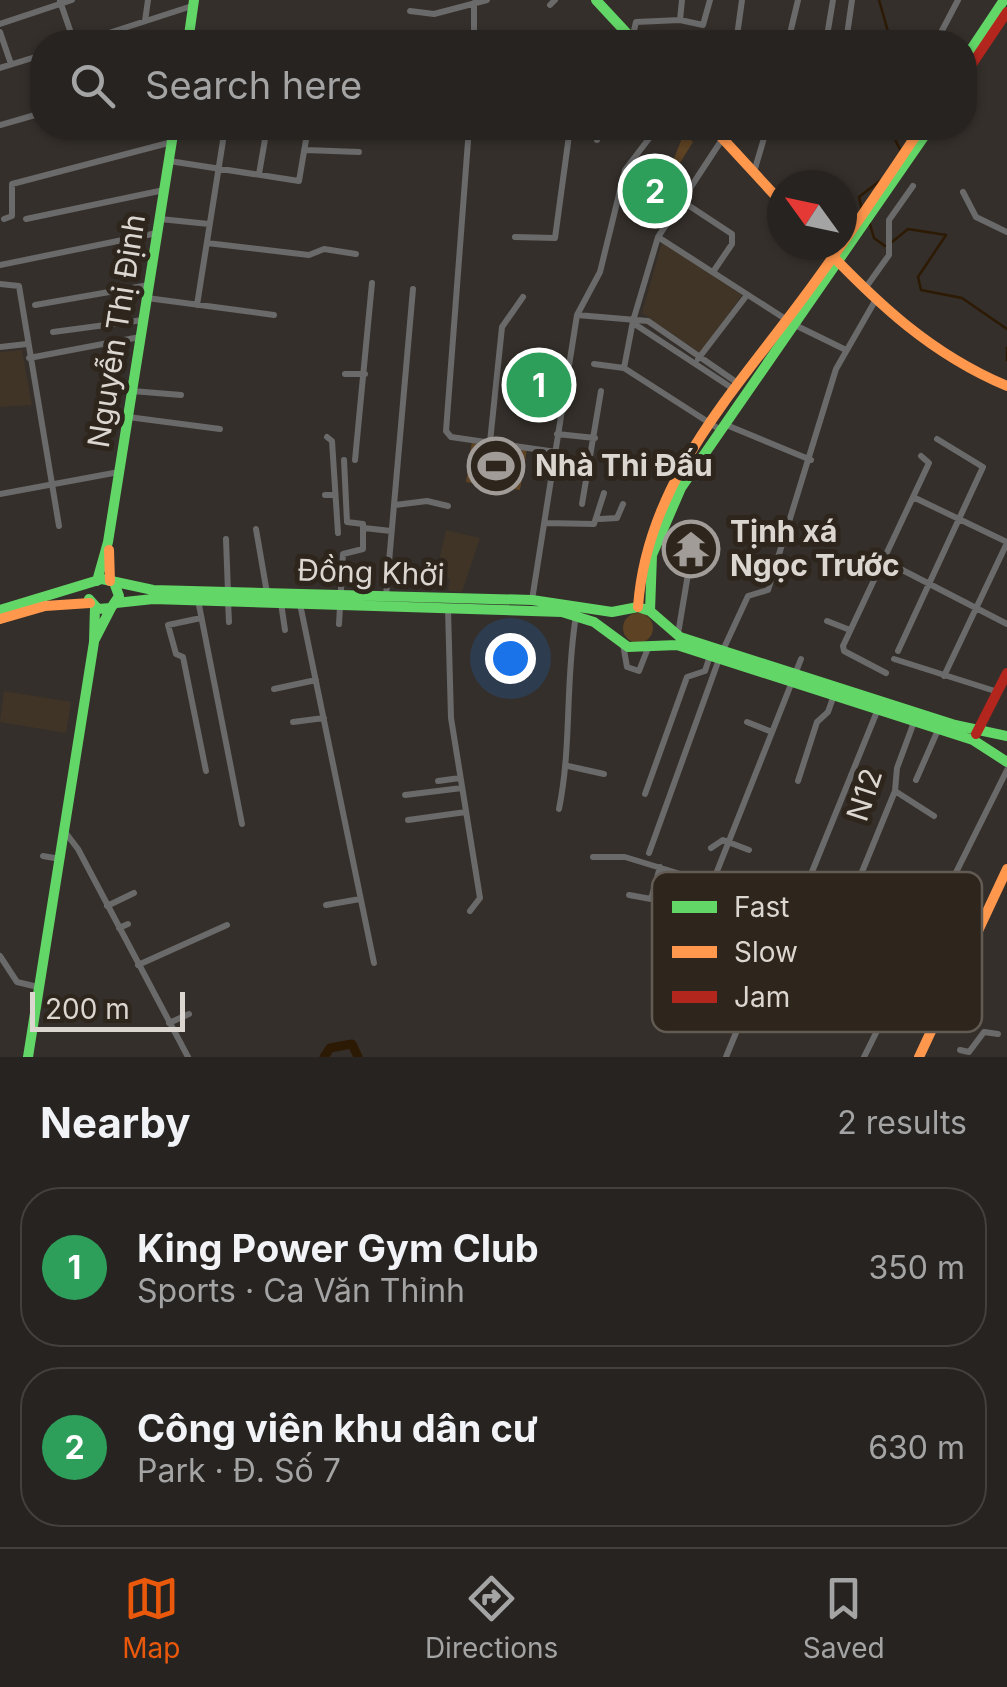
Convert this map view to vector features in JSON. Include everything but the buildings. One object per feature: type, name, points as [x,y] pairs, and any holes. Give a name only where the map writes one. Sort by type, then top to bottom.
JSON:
[{"type":"main road","points":[[596,0],[623,30]]},
{"type":"main road","points":[[977,40],[1004,0]]},
{"type":"main road","points":[[190,30],[194,3]]},
{"type":"main road","points":[[977,57],[1007,12]]},
{"type":"main road","name":"Nguyễn Thị Định","points":[[94,642],[95,582],[108,542],[172,140]]},
{"type":"main road","points":[[725,140],[767,187]]},
{"type":"main road","points":[[837,261],[913,140]]},
{"type":"main road","points":[[638,607],[640,561],[657,512],[922,140]]},
{"type":"main road","points":[[837,261],[928,349],[972,373],[1007,386]]},
{"type":"main road","points":[[650,611],[652,556],[681,488],[737,387],[792,323]]},
{"type":"main road","name":"Nguyễn Thị Định","points":[[108,542],[114,606]]},
{"type":"main road","points":[[0,619],[95,582]]},
{"type":"main road","name":"Đồng Khởi","points":[[95,582],[281,602],[386,598],[532,600],[625,611]]},
{"type":"main road","name":"Đồng Khởi","points":[[93,605],[267,594],[448,609],[531,608],[576,614],[606,626],[620,640]]},
{"type":"main road","points":[[0,610],[44,602],[93,605]]},
{"type":"main road","points":[[28,1057],[94,642],[114,606]]},
{"type":"main road","points":[[717,655],[678,636],[650,611],[638,607],[625,611],[617,622],[620,640],[635,649],[664,643],[793,678],[976,735],[1007,762]]},
{"type":"main road","points":[[649,646],[658,635],[658,622]]},
{"type":"main road","points":[[976,735],[1007,672]]},
{"type":"main road","points":[[793,678],[878,709],[916,717],[938,729],[1006,735]]},
{"type":"main road","points":[[996,755],[992,742],[1006,735]]},
{"type":"main road","points":[[982,922],[1007,869]]},
{"type":"main road","points":[[919,1057],[931,1032]]},
{"type":"street","points":[[0,24],[72,0]]},
{"type":"street","points":[[146,21],[148,0]]},
{"type":"street","points":[[410,11],[434,14],[487,0]]},
{"type":"street","points":[[680,20],[682,0]]},
{"type":"street","points":[[635,30],[636,22],[680,20],[703,25],[710,0]]},
{"type":"street","points":[[738,30],[742,0]]},
{"type":"street","points":[[791,30],[798,0]]},
{"type":"street","points":[[829,30],[833,0]]},
{"type":"street","points":[[848,30],[852,0]]},
{"type":"street","points":[[942,30],[958,0]]},
{"type":"street","points":[[60,2],[73,30]]},
{"type":"street","points":[[117,30],[194,3]]},
{"type":"street","points":[[474,4],[474,30]]},
{"type":"street","points":[[0,32],[11,64]]},
{"type":"street","points":[[0,68],[30,58]]},
{"type":"street","points":[[0,125],[30,116]]},
{"type":"street","points":[[4,219],[12,216],[12,184],[157,140]]},
{"type":"street","points":[[197,305],[223,140]]},
{"type":"street","points":[[259,174],[265,140]]},
{"type":"street","points":[[169,161],[301,180],[307,140]]},
{"type":"street","points":[[469,140],[447,435],[556,452]]},
{"type":"street","points":[[515,236],[555,238],[568,140]]},
{"type":"street","points":[[532,600],[578,315],[600,272],[625,170],[648,140]]},
{"type":"street","points":[[624,368],[632,323],[658,237],[722,140]]},
{"type":"street","points":[[754,173],[764,140]]},
{"type":"street","points":[[306,150],[360,152]]},
{"type":"street","points":[[650,180],[732,234],[732,244],[713,272]]},
{"type":"street","points":[[864,290],[891,246],[890,220],[914,186]]},
{"type":"street","points":[[26,219],[164,190]]},
{"type":"street","points":[[963,192],[979,220],[1007,232]]},
{"type":"street","points":[[160,219],[210,224]]},
{"type":"street","points":[[0,265],[157,233]]},
{"type":"street","points":[[658,237],[792,323],[844,350]]},
{"type":"street","points":[[207,243],[309,256],[324,250],[356,254]]},
{"type":"street","points":[[355,460],[372,283]]},
{"type":"street","points":[[0,284],[19,286],[58,526]]},
{"type":"street","points":[[386,598],[413,289]]},
{"type":"street","points":[[35,305],[148,291],[197,305],[274,315]]},
{"type":"street","points":[[697,360],[748,294]]},
{"type":"street","points":[[490,442],[502,327],[523,297]]},
{"type":"street","points":[[649,853],[717,655],[748,596],[768,590],[844,350],[875,300]]},
{"type":"street","points":[[578,315],[632,323],[737,387]]},
{"type":"street","points":[[53,332],[143,320]]},
{"type":"street","points":[[29,358],[140,338]]},
{"type":"street","points":[[0,347],[27,344]]},
{"type":"street","points":[[594,364],[624,368],[717,425],[810,460]]},
{"type":"street","points":[[345,374],[365,374]]},
{"type":"street","points":[[132,391],[181,395]]},
{"type":"street","points":[[582,504],[601,391]]},
{"type":"street","points":[[128,416],[220,428]]},
{"type":"street","points":[[558,434],[595,438]]},
{"type":"street","points":[[327,437],[332,441],[338,533]]},
{"type":"street","points":[[937,439],[983,467],[896,655],[944,676],[998,692]]},
{"type":"street","points":[[886,673],[844,651],[850,630],[929,463],[921,456]]},
{"type":"street","points":[[340,624],[343,554],[363,550],[364,528],[364,524],[347,522],[344,460]]},
{"type":"street","points":[[0,494],[119,472]]},
{"type":"street","points":[[600,519],[604,493]]},
{"type":"street","points":[[324,495],[335,494]]},
{"type":"street","points":[[913,496],[1007,543],[944,676]]},
{"type":"street","points":[[395,505],[426,501],[448,506]]},
{"type":"street","points":[[545,523],[586,526],[600,519],[618,518],[622,504]]},
{"type":"street","points":[[256,528],[267,594]]},
{"type":"street","points":[[364,528],[391,532]]},
{"type":"street","points":[[226,539],[228,622]]},
{"type":"street","points":[[883,560],[1007,624]]},
{"type":"street","points":[[388,562],[398,562]]},
{"type":"street","points":[[678,636],[690,562]]},
{"type":"street","points":[[198,600],[242,824]]},
{"type":"street","points":[[281,602],[285,630]]},
{"type":"street","points":[[300,603],[374,963]]},
{"type":"street","points":[[448,609],[451,718],[480,898],[470,911]]},
{"type":"street","points":[[559,809],[568,766],[570,648],[576,614]]},
{"type":"street","points":[[201,618],[168,625],[176,654],[184,657],[206,771]]},
{"type":"street","points":[[827,621],[850,630]]},
{"type":"street","points":[[620,640],[627,667],[639,671],[649,646]]},
{"type":"street","points":[[645,794],[687,677],[705,671],[717,655]]},
{"type":"street","points":[[718,872],[801,659]]},
{"type":"street","points":[[274,689],[316,680]]},
{"type":"street","points":[[798,781],[817,722],[828,712],[834,695]]},
{"type":"street","points":[[812,872],[878,709]]},
{"type":"street","points":[[766,711],[779,715]]},
{"type":"street","name":"N12","points":[[860,872],[895,792],[897,768],[916,717]]},
{"type":"street","points":[[293,722],[324,718]]},
{"type":"street","points":[[746,722],[772,732]]},
{"type":"street","points":[[916,780],[938,729]]},
{"type":"street","points":[[568,766],[604,774]]},
{"type":"street","points":[[956,872],[1007,770]]},
{"type":"street","points":[[438,782],[460,778]]},
{"type":"street","points":[[405,795],[462,788]]},
{"type":"street","points":[[895,792],[934,816]]},
{"type":"street","points":[[408,820],[466,812]]},
{"type":"street","points":[[65,832],[188,1057]]},
{"type":"street","points":[[711,848],[721,841],[749,850]]},
{"type":"street","points":[[43,856],[60,859]]},
{"type":"street","points":[[593,857],[626,856],[673,872]]},
{"type":"street","points":[[659,872],[660,868]]},
{"type":"street","points":[[629,894],[650,899],[652,893]]},
{"type":"street","points":[[107,906],[134,894]]},
{"type":"street","points":[[326,905],[360,898]]},
{"type":"street","points":[[118,928],[128,924]]},
{"type":"street","points":[[138,965],[227,925]]},
{"type":"street","points":[[0,956],[17,982],[38,988]]},
{"type":"street","points":[[169,1022],[189,1014]]},
{"type":"street","points":[[726,1057],[738,1032]]},
{"type":"street","points":[[864,1057],[876,1032]]},
{"type":"street","points":[[960,1050],[969,1052],[984,1032],[998,1034]]},
{"type":"shaded area","points":[[681,140],[691,140],[644,221],[654,159],[673,161]]},
{"type":"shaded area","points":[[662,242],[742,295],[700,353],[642,313]]},
{"type":"shaded area","points":[[22,350],[32,405],[0,407],[0,352]]},
{"type":"shaded area","name":"Nhà Thi Đấu","points":[[472,441],[527,449],[520,490],[466,482]]},
{"type":"shaded area","points":[[446,530],[480,538],[462,592],[448,591],[450,579],[436,575]]},
{"type":"shaded area","points":[[638,613],[649,617],[653,628],[649,639],[638,643],[627,639],[623,628],[627,617]]},
{"type":"shaded area","points":[[4,691],[71,702],[66,733],[0,722]]},
{"type":"waterway","points":[[879,0],[888,30]]},
{"type":"waterway","points":[[895,140],[902,153]]},
{"type":"waterway","points":[[862,210],[859,197],[881,180]]},
{"type":"waterway","points":[[869,221],[874,238],[885,246]]},
{"type":"waterway","points":[[892,242],[908,229],[946,235],[918,277],[921,290],[962,298],[1007,329]]},
{"type":"waterway","points":[[1007,348],[1007,360]]},
{"type":"waterway","points":[[324,1057],[330,1048],[352,1044],[358,1057]]},
{"type":"traffic: fast","points":[[190,30],[194,0]]},
{"type":"traffic: fast","points":[[596,0],[624,30]]},
{"type":"traffic: fast","points":[[977,40],[1004,0]]},
{"type":"traffic: fast","points":[[97,581],[108,542],[172,140]]},
{"type":"traffic: fast","points":[[650,611],[652,555],[681,488],[922,140]]},
{"type":"traffic: fast","points":[[0,610],[102,579],[153,590],[532,600],[612,612],[638,607],[650,611],[680,637],[955,725],[1007,736]]},
{"type":"traffic: fast","points":[[89,599],[98,609],[111,608],[119,596],[115,585]]},
{"type":"traffic: fast","points":[[116,603],[153,599],[562,612],[594,622],[628,647],[677,645],[973,740],[1007,762]]},
{"type":"traffic: fast","points":[[28,1057],[94,642],[95,607]]},
{"type":"traffic: fast","points":[[95,639],[111,608]]},
{"type":"traffic: slow","points":[[724,140],[767,187]]},
{"type":"traffic: slow","points":[[638,607],[645,562],[658,519],[698,441],[913,140]]},
{"type":"traffic: slow","points":[[837,260],[907,326],[954,359],[1007,386]]},
{"type":"traffic: slow","points":[[109,550],[110,581]]},
{"type":"traffic: slow","points":[[0,619],[45,606],[90,603]]},
{"type":"traffic: slow","points":[[982,922],[1007,869]]},
{"type":"traffic: slow","points":[[919,1057],[931,1032]]},
{"type":"traffic: jam","points":[[977,57],[1007,12]]},
{"type":"traffic: jam","points":[[976,734],[1007,673]]},
{"type":"place","name":"Công viên khu dân cư","points":[[655,191]]},
{"type":"place","name":"King Power Gym Club","points":[[539,385]]},
{"type":"place","name":"Nhà Thi Đấu","points":[[496,466]]},
{"type":"place","name":"Tịnh xá Ngọc Trước","points":[[691,549]]}]
